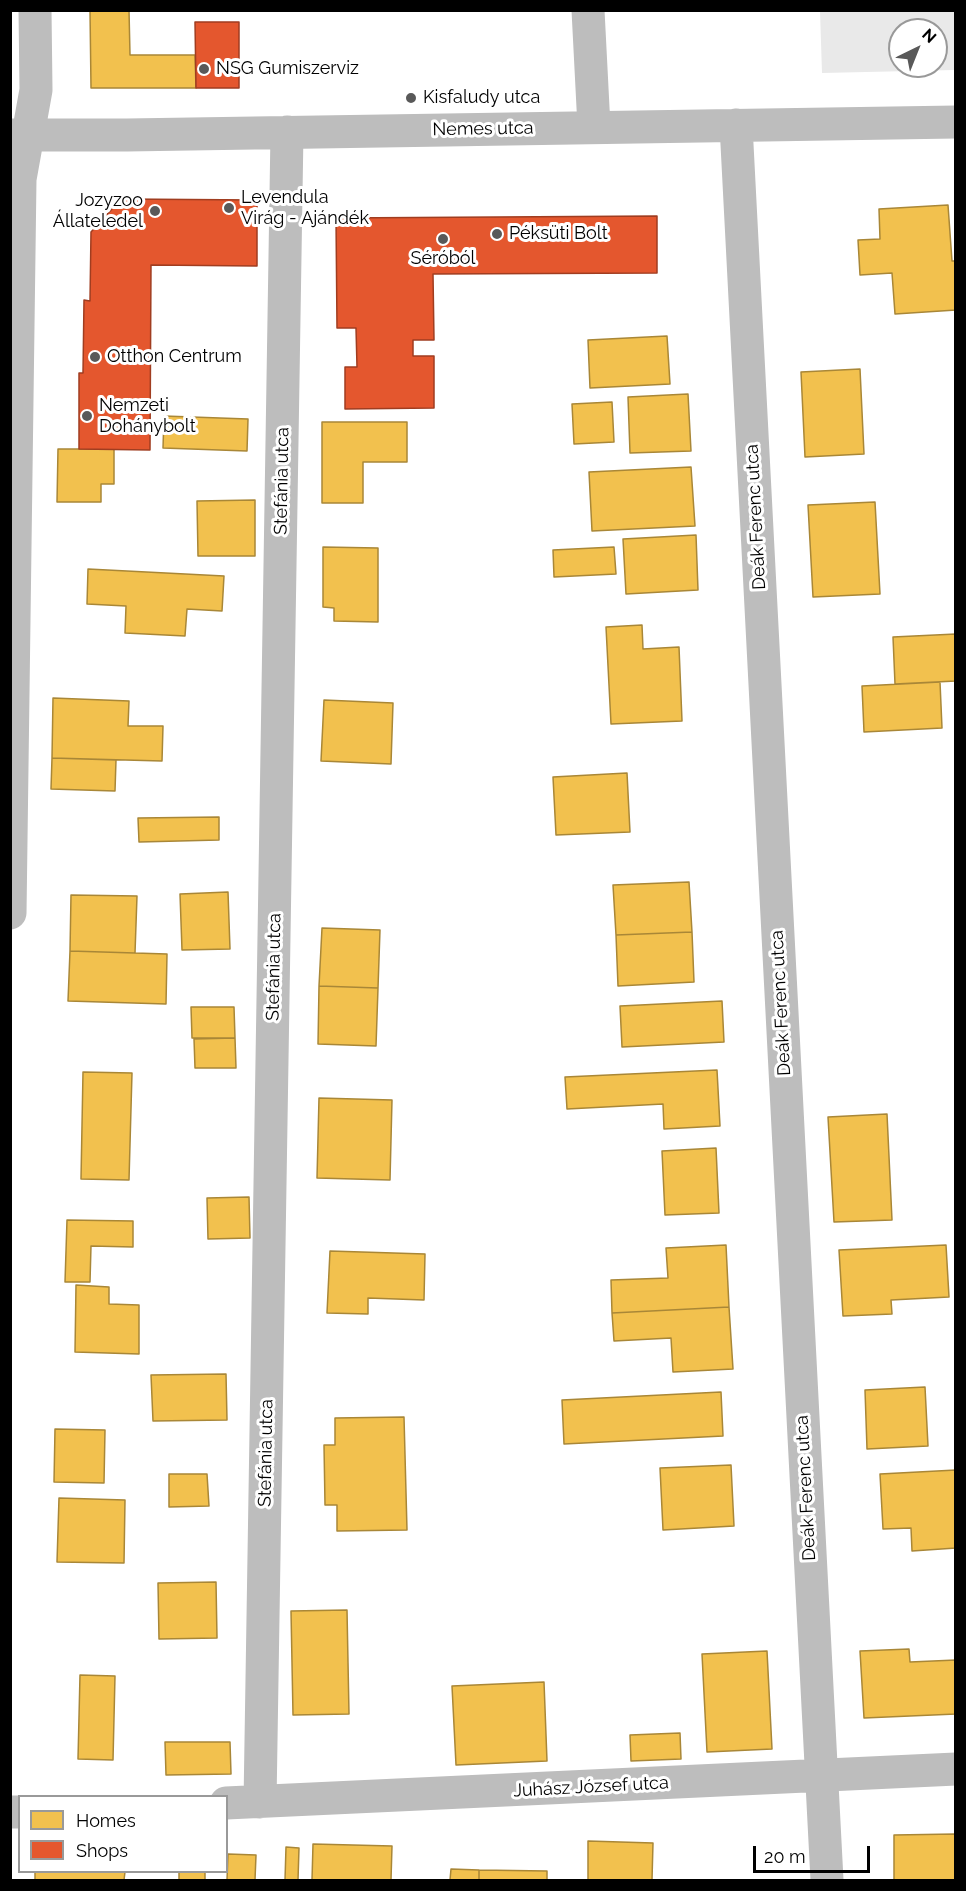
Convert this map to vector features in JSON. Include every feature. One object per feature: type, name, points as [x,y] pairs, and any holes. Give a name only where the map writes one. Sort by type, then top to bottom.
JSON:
[{"type":"street","points":[[10,913],[20,134],[36,90],[35,10]]},
{"type":"street","points":[[588,10],[594,127]]},
{"type":"street","name":"Nemes utca","points":[[20,134],[127,135],[956,122]]},
{"type":"street","name":"Deák Ferenc utca","points":[[736,125],[827,1881]]},
{"type":"street","name":"Stefánia utca","points":[[260,1802],[287,132]]},
{"type":"street","name":"Juhász József utca","points":[[228,1803],[956,1769]]},
{"type":"shaded area","points":[[820,11],[955,11],[955,70],[948,70],[948,18],[888,18],[888,72],[822,73]]},
{"type":"building: Homes","points":[[90,10],[129,10],[130,55],[195,55],[196,88],[91,88]]},
{"type":"building: Homes","points":[[948,205],[952,261],[956,261],[956,310],[895,314],[892,273],[860,275],[858,240],[880,239],[879,209]]},
{"type":"building: Homes","points":[[667,336],[670,384],[590,388],[588,340]]},
{"type":"building: Homes","points":[[860,369],[864,454],[805,457],[801,372]]},
{"type":"building: Homes","points":[[688,394],[691,451],[630,453],[628,397]]},
{"type":"building: Homes","points":[[612,402],[614,442],[574,444],[572,404]]},
{"type":"building: Homes","points":[[164,416],[248,419],[247,451],[163,448]]},
{"type":"building: Homes","points":[[322,422],[407,422],[407,462],[363,462],[363,503],[322,503]]},
{"type":"building: Homes","points":[[58,449],[114,449],[114,484],[101,484],[101,502],[57,502]]},
{"type":"building: Homes","points":[[691,467],[695,526],[592,531],[589,472]]},
{"type":"building: Homes","points":[[255,500],[255,556],[198,556],[197,501]]},
{"type":"building: Homes","points":[[875,502],[880,594],[813,597],[808,505]]},
{"type":"building: Homes","points":[[696,535],[698,590],[626,594],[623,539]]},
{"type":"building: Homes","points":[[323,547],[378,548],[378,622],[334,621],[334,608],[323,607]]},
{"type":"building: Homes","points":[[614,547],[616,574],[554,577],[553,550]]},
{"type":"building: Homes","points":[[88,569],[224,576],[222,611],[187,609],[185,636],[125,633],[126,606],[87,604]]},
{"type":"building: Homes","points":[[642,625],[643,649],[679,647],[682,721],[611,724],[606,627]]},
{"type":"building: Homes","points":[[956,634],[956,681],[895,684],[893,637]]},
{"type":"building: Homes","points":[[940,682],[942,728],[864,732],[862,686]]},
{"type":"building: Homes","points":[[53,698],[129,701],[128,726],[163,726],[162,761],[52,758]]},
{"type":"building: Homes","points":[[324,700],[393,703],[391,764],[321,761]]},
{"type":"building: Homes","points":[[52,758],[116,760],[115,791],[51,789]]},
{"type":"building: Homes","points":[[627,773],[630,832],[556,835],[553,777]]},
{"type":"building: Homes","points":[[219,817],[219,840],[139,842],[138,818]]},
{"type":"building: Homes","points":[[689,882],[692,932],[616,935],[613,885]]},
{"type":"building: Homes","points":[[228,892],[230,949],[182,950],[180,894]]},
{"type":"building: Homes","points":[[71,895],[137,896],[135,953],[70,951]]},
{"type":"building: Homes","points":[[322,928],[380,930],[378,988],[319,986]]},
{"type":"building: Homes","points":[[692,932],[694,982],[618,986],[616,935]]},
{"type":"building: Homes","points":[[70,951],[167,954],[166,1004],[68,1001]]},
{"type":"building: Homes","points":[[319,986],[378,988],[376,1046],[318,1044]]},
{"type":"building: Homes","points":[[722,1001],[724,1042],[622,1047],[620,1006]]},
{"type":"building: Homes","points":[[191,1007],[234,1007],[235,1038],[192,1038]]},
{"type":"building: Homes","points":[[235,1038],[236,1068],[195,1068],[194,1039]]},
{"type":"building: Homes","points":[[717,1070],[720,1126],[664,1129],[663,1104],[567,1109],[565,1077]]},
{"type":"building: Homes","points":[[83,1072],[132,1073],[129,1180],[81,1179]]},
{"type":"building: Homes","points":[[319,1098],[392,1100],[390,1180],[317,1178]]},
{"type":"building: Homes","points":[[887,1114],[892,1220],[834,1222],[828,1117]]},
{"type":"building: Homes","points":[[716,1148],[719,1213],[665,1215],[662,1151]]},
{"type":"building: Homes","points":[[249,1197],[250,1238],[208,1239],[207,1198]]},
{"type":"building: Homes","points":[[67,1220],[133,1221],[133,1247],[91,1246],[90,1282],[65,1282]]},
{"type":"building: Homes","points":[[726,1245],[729,1307],[612,1313],[611,1280],[668,1278],[666,1248]]},
{"type":"building: Homes","points":[[946,1245],[949,1297],[891,1300],[892,1314],[843,1316],[839,1250]]},
{"type":"building: Homes","points":[[330,1251],[425,1254],[424,1300],[368,1298],[368,1314],[327,1313]]},
{"type":"building: Homes","points":[[76,1285],[109,1287],[109,1304],[139,1305],[139,1354],[75,1352]]},
{"type":"building: Homes","points":[[729,1307],[733,1369],[673,1372],[671,1338],[614,1341],[612,1313]]},
{"type":"building: Homes","points":[[226,1374],[227,1420],[153,1421],[151,1375]]},
{"type":"building: Homes","points":[[925,1387],[928,1446],[867,1449],[865,1390]]},
{"type":"building: Homes","points":[[721,1392],[723,1436],[564,1444],[562,1400]]},
{"type":"building: Homes","points":[[404,1417],[407,1530],[337,1531],[337,1505],[325,1505],[324,1445],[335,1445],[335,1418]]},
{"type":"building: Homes","points":[[55,1429],[105,1430],[104,1483],[54,1482]]},
{"type":"building: Homes","points":[[731,1465],[734,1526],[663,1530],[660,1468]]},
{"type":"building: Homes","points":[[956,1470],[956,1548],[912,1551],[911,1528],[883,1529],[880,1474]]},
{"type":"building: Homes","points":[[169,1474],[207,1474],[209,1506],[169,1507]]},
{"type":"building: Homes","points":[[59,1498],[125,1500],[124,1563],[57,1562]]},
{"type":"building: Homes","points":[[216,1582],[217,1638],[159,1639],[158,1583]]},
{"type":"building: Homes","points":[[347,1610],[349,1714],[293,1715],[291,1611]]},
{"type":"building: Homes","points":[[909,1649],[910,1662],[956,1660],[956,1714],[864,1718],[860,1651]]},
{"type":"building: Homes","points":[[767,1651],[772,1749],[707,1752],[702,1654]]},
{"type":"building: Homes","points":[[80,1675],[115,1676],[113,1760],[78,1759]]},
{"type":"building: Homes","points":[[544,1682],[547,1761],[456,1765],[452,1686]]},
{"type":"building: Homes","points":[[680,1733],[681,1759],[631,1761],[630,1735]]},
{"type":"building: Homes","points":[[165,1742],[230,1742],[231,1774],[166,1775]]},
{"type":"building: Homes","points":[[955,1834],[955,1880],[894,1880],[894,1835]]},
{"type":"building: Homes","points":[[588,1841],[653,1843],[652,1880],[588,1880]]},
{"type":"building: Homes","points":[[313,1844],[392,1846],[391,1880],[312,1880]]},
{"type":"building: Homes","points":[[286,1847],[299,1848],[298,1880],[285,1880]]},
{"type":"building: Homes","points":[[228,1854],[256,1855],[255,1880],[227,1880]]},
{"type":"building: Homes","points":[[451,1869],[479,1870],[479,1880],[450,1880]]},
{"type":"building: Homes","points":[[479,1870],[547,1871],[547,1880],[479,1880]]},
{"type":"building: Homes","points":[[35,1873],[125,1873],[124,1880],[35,1880]]},
{"type":"building: Homes","points":[[179,1873],[205,1873],[205,1880],[179,1880]]},
{"type":"building: Shops","points":[[195,22],[239,22],[239,88],[196,88]]},
{"type":"building: Shops","points":[[121,199],[257,200],[257,266],[151,265],[150,450],[79,449],[79,373],[83,373],[84,300],[90,301],[91,232]]},
{"type":"building: Shops","points":[[657,216],[657,273],[433,274],[434,340],[413,340],[413,356],[434,356],[434,408],[345,409],[345,367],[357,367],[356,328],[337,328],[336,218]]},
{"type":"place","name":"NSG Gumiszerviz","points":[[204,69]]},
{"type":"place","name":"Kisfaludy utca","points":[[411,98]]},
{"type":"place","name":"Levendula Virág - Ajándék","points":[[229,208]]},
{"type":"place","name":"Jozyzoo Állateledel","points":[[155,211]]},
{"type":"place","name":"Péksüti Bolt","points":[[497,234]]},
{"type":"place","name":"Séróból","points":[[443,239]]},
{"type":"place","name":"Otthon Centrum","points":[[95,357]]},
{"type":"place","name":"Nemzeti Dohánybolt","points":[[87,416]]}]
